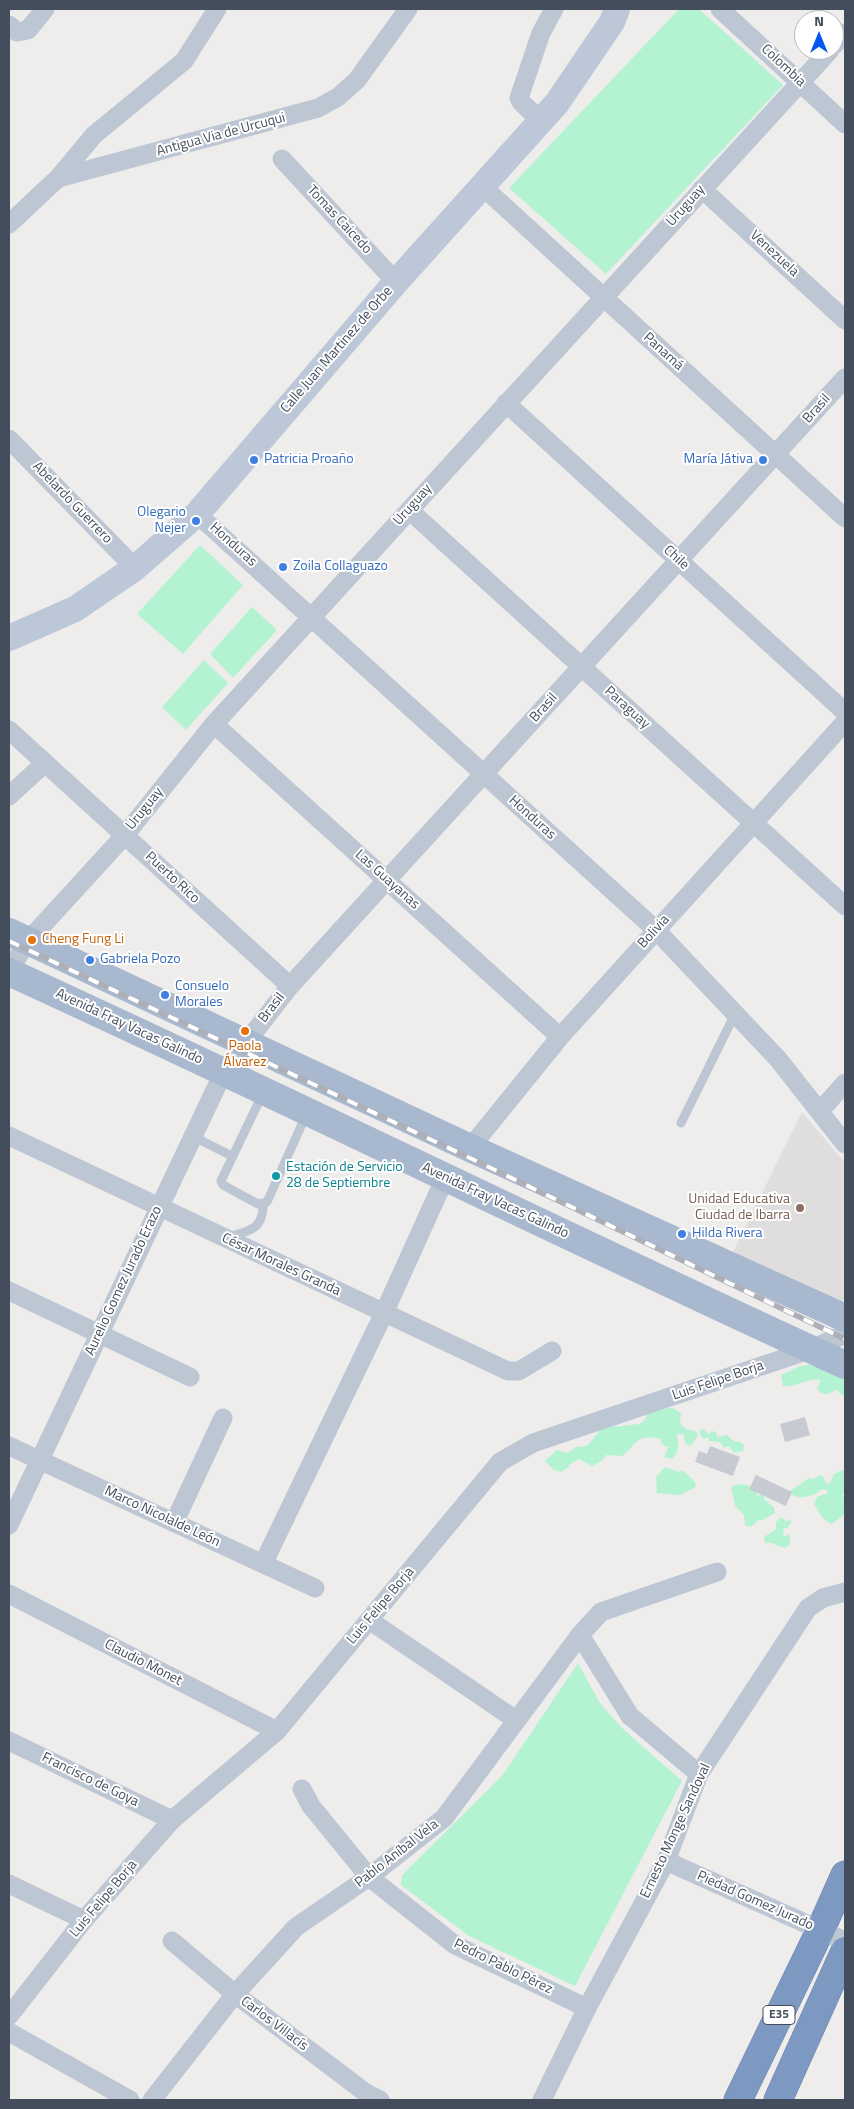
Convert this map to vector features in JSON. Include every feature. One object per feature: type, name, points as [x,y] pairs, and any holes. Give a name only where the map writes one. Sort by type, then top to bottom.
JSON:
[{"type":"highway","name":"E35","points":[[738,2100],[845,1875]]},
{"type":"highway","name":"E35","points":[[778,2100],[845,1950]]},
{"type":"main road","points":[[18,936],[470,1148],[845,1318]]},
{"type":"main road","name":"Avenida Fray Vacas Galindo","points":[[9,972],[224,1071],[445,1178],[845,1364]]},
{"type":"street","points":[[9,25],[17,32],[28,30],[44,9]]},
{"type":"street","points":[[58,178],[94,135],[184,60],[217,9]]},
{"type":"street","name":"Antigua Via de Urcuqui","points":[[9,224],[58,178],[318,108],[338,97],[358,80],[408,9]]},
{"type":"street","points":[[541,120],[519,98],[541,33],[554,9]]},
{"type":"street","name":"Calle Juan Martinez de Orbe","points":[[9,638],[75,609],[135,568],[197,514],[396,282],[557,103],[612,22],[617,9]]},
{"type":"street","name":"Colombia","points":[[720,9],[845,124]]},
{"type":"street","name":"Uruguay","points":[[9,972],[18,936],[125,835],[214,724],[821,60]]},
{"type":"street","name":"Tomas Caicedo","points":[[282,159],[396,282]]},
{"type":"street","name":"Panamá","points":[[482,186],[845,518]]},
{"type":"street","name":"Venezuela","points":[[702,189],[845,320]]},
{"type":"street","name":"Brasil","points":[[246,1042],[290,986],[845,378]]},
{"type":"street","name":"Chile","points":[[506,403],[845,712]]},
{"type":"street","name":"Abelardo Guerrero","points":[[9,438],[135,568]]},
{"type":"street","name":"Paraguay","points":[[409,510],[845,906]]},
{"type":"street","name":"Honduras","points":[[197,514],[656,930],[778,1059],[845,1144]]},
{"type":"street","name":"Bolivia","points":[[470,1148],[560,1037],[845,722]]},
{"type":"street","name":"Las Guayanas","points":[[214,724],[560,1037]]},
{"type":"street","name":"Puerto Rico","points":[[9,730],[290,986]]},
{"type":"street","points":[[9,796],[45,762]]},
{"type":"street","name":"Aurelio Gomez Jurado Erazo","points":[[9,1525],[192,1136],[224,1071],[246,1042]]},
{"type":"street","points":[[820,1111],[845,1083]]},
{"type":"street","name":"César Morales Granda","points":[[9,1136],[508,1371],[519,1371],[552,1351]]},
{"type":"street","points":[[263,1564],[384,1313],[445,1178]]},
{"type":"street","points":[[9,1291],[190,1377]]},
{"type":"street","name":"Luis Felipe Borja","points":[[9,2016],[84,1920],[172,1820],[277,1731],[500,1462],[533,1443],[812,1349],[845,1334]]},
{"type":"street","points":[[174,1523],[223,1418]]},
{"type":"street","name":"Marco Nicolalde León","points":[[9,1446],[315,1588]]},
{"type":"street","name":"Pablo Aníbal Vela","points":[[152,2100],[235,1994],[296,1927],[369,1877],[444,1818],[580,1635],[601,1612],[717,1572]]},
{"type":"street","name":"Ernesto Monge Sandoval","points":[[542,2100],[587,2008],[666,1861],[699,1774],[808,1608],[824,1598],[845,1592]]},
{"type":"street","name":"Claudio Monet","points":[[9,1594],[277,1731]]},
{"type":"street","points":[[369,1620],[516,1720]]},
{"type":"street","points":[[580,1635],[630,1716],[699,1774]]},
{"type":"street","name":"Francisco de Goya","points":[[9,1741],[172,1820]]},
{"type":"street","name":"Pedro Pablo Pérez","points":[[302,1789],[311,1806],[369,1877],[455,1945],[587,2008]]},
{"type":"street","name":"Piedad Gomez Jurado","points":[[666,1861],[845,1941]]},
{"type":"street","points":[[9,1884],[84,1920]]},
{"type":"street","name":"Carlos Villacís","points":[[172,1940],[235,1994],[366,2093],[380,2100]]},
{"type":"street","points":[[9,2032],[130,2100]]},
{"type":"lane","points":[[681,1123],[735,1014]]},
{"type":"lane","points":[[264,1090],[221,1181],[223,1185],[258,1204],[267,1202],[308,1111]]},
{"type":"lane","points":[[192,1136],[232,1156]]},
{"type":"lane","points":[[224,1238],[248,1232],[259,1224],[263,1214],[263,1204]]},
{"type":"shaded area","name":"Unidad Educativa Ciudad de Ibarra","points":[[802,1112],[845,1163],[845,1299],[836,1304],[733,1252]]},
{"type":"green space","points":[[679,9],[699,9],[783,85],[606,274],[509,188]]},
{"type":"green space","points":[[200,545],[243,585],[183,654],[137,614]]},
{"type":"green space","points":[[252,607],[277,630],[233,678],[210,654]]},
{"type":"green space","points":[[204,660],[228,683],[186,730],[162,707]]},
{"type":"green space","points":[[815,1364],[845,1370],[845,1397],[837,1389],[826,1395],[820,1392],[817,1388],[821,1380],[816,1379],[783,1386],[781,1375],[800,1366]]},
{"type":"green space","points":[[672,1408],[681,1413],[680,1424],[686,1429],[695,1431],[698,1435],[691,1446],[686,1444],[683,1434],[677,1434],[677,1450],[672,1459],[664,1457],[669,1446],[666,1447],[661,1443],[661,1439],[642,1438],[623,1456],[606,1455],[603,1460],[592,1466],[579,1459],[560,1472],[554,1470],[545,1461],[557,1450],[568,1453],[576,1447],[587,1446],[602,1428],[639,1424],[645,1420],[647,1413],[651,1410]]},
{"type":"green space","points":[[703,1429],[709,1434],[712,1431],[716,1432],[717,1437],[727,1435],[733,1441],[741,1442],[744,1445],[743,1451],[734,1453],[729,1446],[724,1448],[720,1442],[708,1441],[709,1437],[704,1439],[700,1434],[700,1431]]},
{"type":"green space","points":[[665,1467],[678,1472],[683,1470],[696,1483],[695,1488],[679,1495],[657,1493],[656,1477]]},
{"type":"green space","points":[[845,1469],[845,1493],[841,1496],[845,1497],[845,1514],[832,1524],[824,1519],[814,1504],[817,1497],[827,1493],[827,1490],[822,1489],[805,1497],[791,1495],[788,1492],[809,1478],[812,1479],[822,1475],[827,1485],[834,1474]]},
{"type":"green space","points":[[737,1484],[748,1485],[756,1490],[757,1496],[764,1493],[764,1499],[774,1507],[775,1513],[763,1520],[758,1520],[751,1527],[745,1525],[744,1515],[735,1506],[731,1490],[731,1487]]},
{"type":"green space","points":[[781,1517],[786,1521],[792,1520],[788,1528],[784,1528],[783,1532],[784,1537],[790,1534],[790,1544],[785,1548],[765,1543],[764,1537],[776,1529],[776,1522]]},
{"type":"green space","points":[[578,1663],[600,1703],[622,1728],[682,1781],[575,1986],[469,1936],[401,1885],[402,1875],[502,1776]]},
{"type":"building","points":[[805,1417],[810,1435],[785,1442],[780,1424]]},
{"type":"building","points":[[710,1446],[740,1457],[733,1476],[695,1462],[699,1451],[707,1454]]},
{"type":"building","points":[[756,1475],[792,1492],[786,1506],[749,1489]]},
{"type":"railway","points":[[9,941],[470,1158],[845,1339]]},
{"type":"place","name":"Patricia Proaño","points":[[254,460]]},
{"type":"place","name":"María Játiva","points":[[763,460]]},
{"type":"place","name":"Olegario Nejer","points":[[196,521]]},
{"type":"place","name":"Zoila Collaguazo","points":[[283,567]]},
{"type":"place","name":"Cheng Fung Li","points":[[32,940]]},
{"type":"place","name":"Gabriela Pozo","points":[[90,960]]},
{"type":"place","name":"Consuelo Morales","points":[[165,995]]},
{"type":"place","name":"Paola Álvarez","points":[[245,1031]]},
{"type":"place","name":"Estación de Servicio 28 de Septiembre","points":[[276,1176]]},
{"type":"place","name":"Unidad Educativa Ciudad de Ibarra","points":[[800,1208]]},
{"type":"place","name":"Hilda Rivera","points":[[682,1234]]}]
